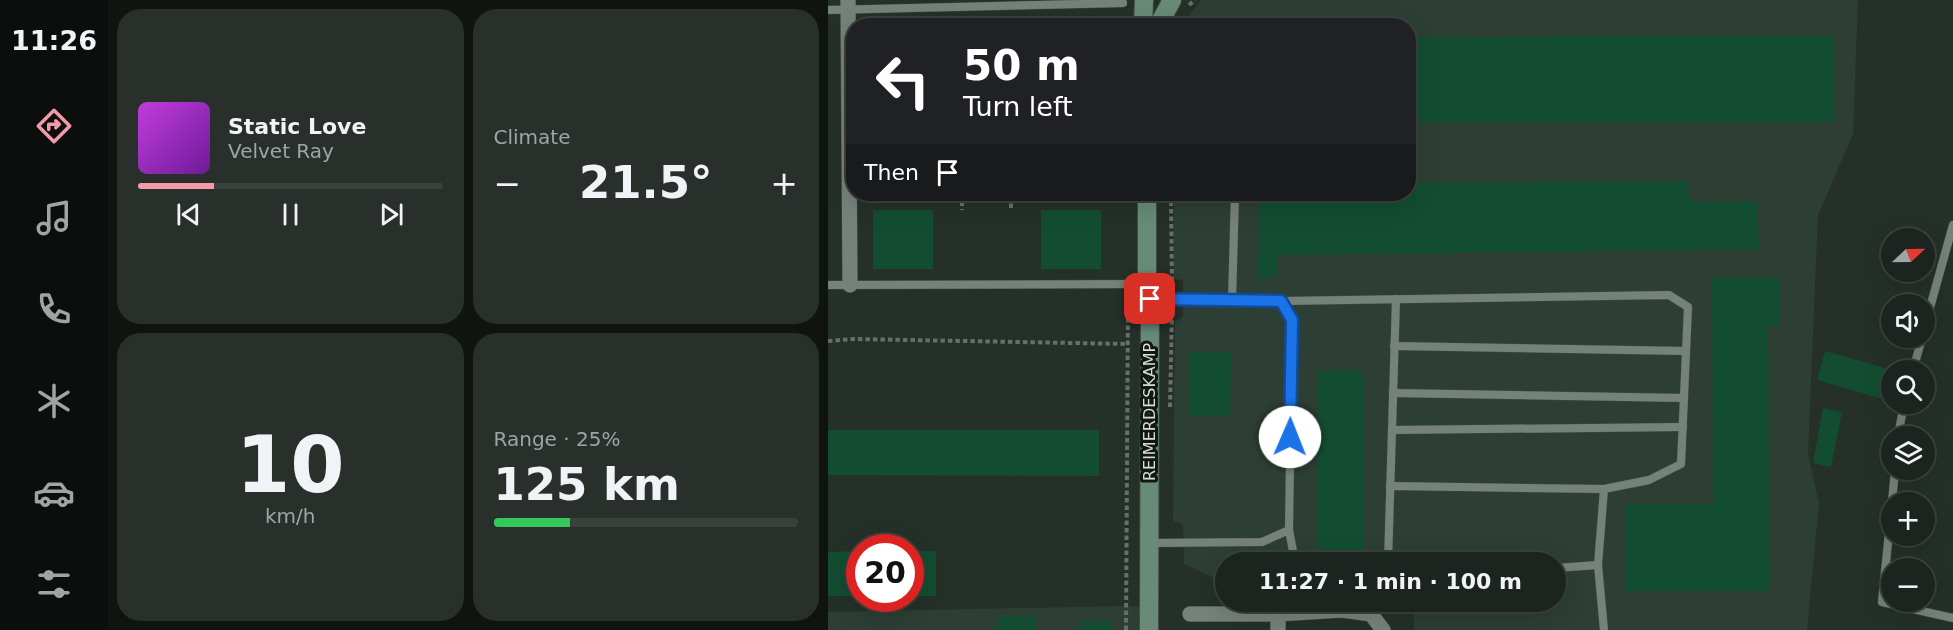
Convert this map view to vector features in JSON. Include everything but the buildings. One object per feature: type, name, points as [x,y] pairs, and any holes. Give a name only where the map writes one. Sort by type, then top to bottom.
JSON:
[{"type":"main road","points":[[1143,18],[1144,0]]},
{"type":"main road","points":[[1162,18],[1172,0]]},
{"type":"main road","name":"REIMERDESKAMP","points":[[1147,201],[1149,630]]},
{"type":"street","points":[[849,201],[850,285]]},
{"type":"street","points":[[1190,614],[1278,614],[1342,610],[1371,614],[1383,630]]},
{"type":"street","points":[[1278,614],[1278,630]]},
{"type":"lane","points":[[828,10],[849,5],[1123,3]]},
{"type":"lane","points":[[1232,300],[1234,201]]},
{"type":"lane","points":[[1934,294],[1953,225]]},
{"type":"lane","points":[[828,285],[1128,284],[1172,298],[1281,301],[1669,295],[1688,307],[1681,464],[1649,480],[1604,489],[1390,486]]},
{"type":"lane","points":[[1388,552],[1396,299]]},
{"type":"lane","points":[[1281,301],[1292,320],[1289,530],[1292,552]]},
{"type":"lane","points":[[1394,346],[1686,351]]},
{"type":"lane","points":[[1393,393],[1684,398]]},
{"type":"lane","points":[[1392,430],[1683,428]]},
{"type":"lane","points":[[1604,489],[1598,565],[1604,630]]},
{"type":"lane","points":[[1148,543],[1262,542],[1289,530]]},
{"type":"lane","points":[[1888,546],[1882,602],[1953,618]]},
{"type":"lane","points":[[1566,567],[1598,565]]},
{"type":"path","points":[[962,201],[962,210]]},
{"type":"path","points":[[1011,201],[1011,208]]},
{"type":"path","points":[[1171,201],[1172,298]]},
{"type":"path","points":[[1126,630],[1128,284]]},
{"type":"path","points":[[828,341],[854,339],[1128,344]]},
{"type":"shaded area","points":[[1201,0],[1858,0],[1853,134],[1818,215],[1808,454],[1819,504],[1807,630],[1414,630],[1414,612],[1566,612],[1566,552],[1215,552],[1215,578],[1184,564],[1183,525],[1173,521],[1175,321],[1183,317],[1183,280],[1174,279],[1174,201],[1416,201],[1416,18],[1187,18]]},
{"type":"shaded area","points":[[1149,607],[1149,630],[828,630],[828,612],[924,612],[924,610]]},
{"type":"route","points":[[1150,299],[1281,301],[1292,320],[1290,437]]}]
